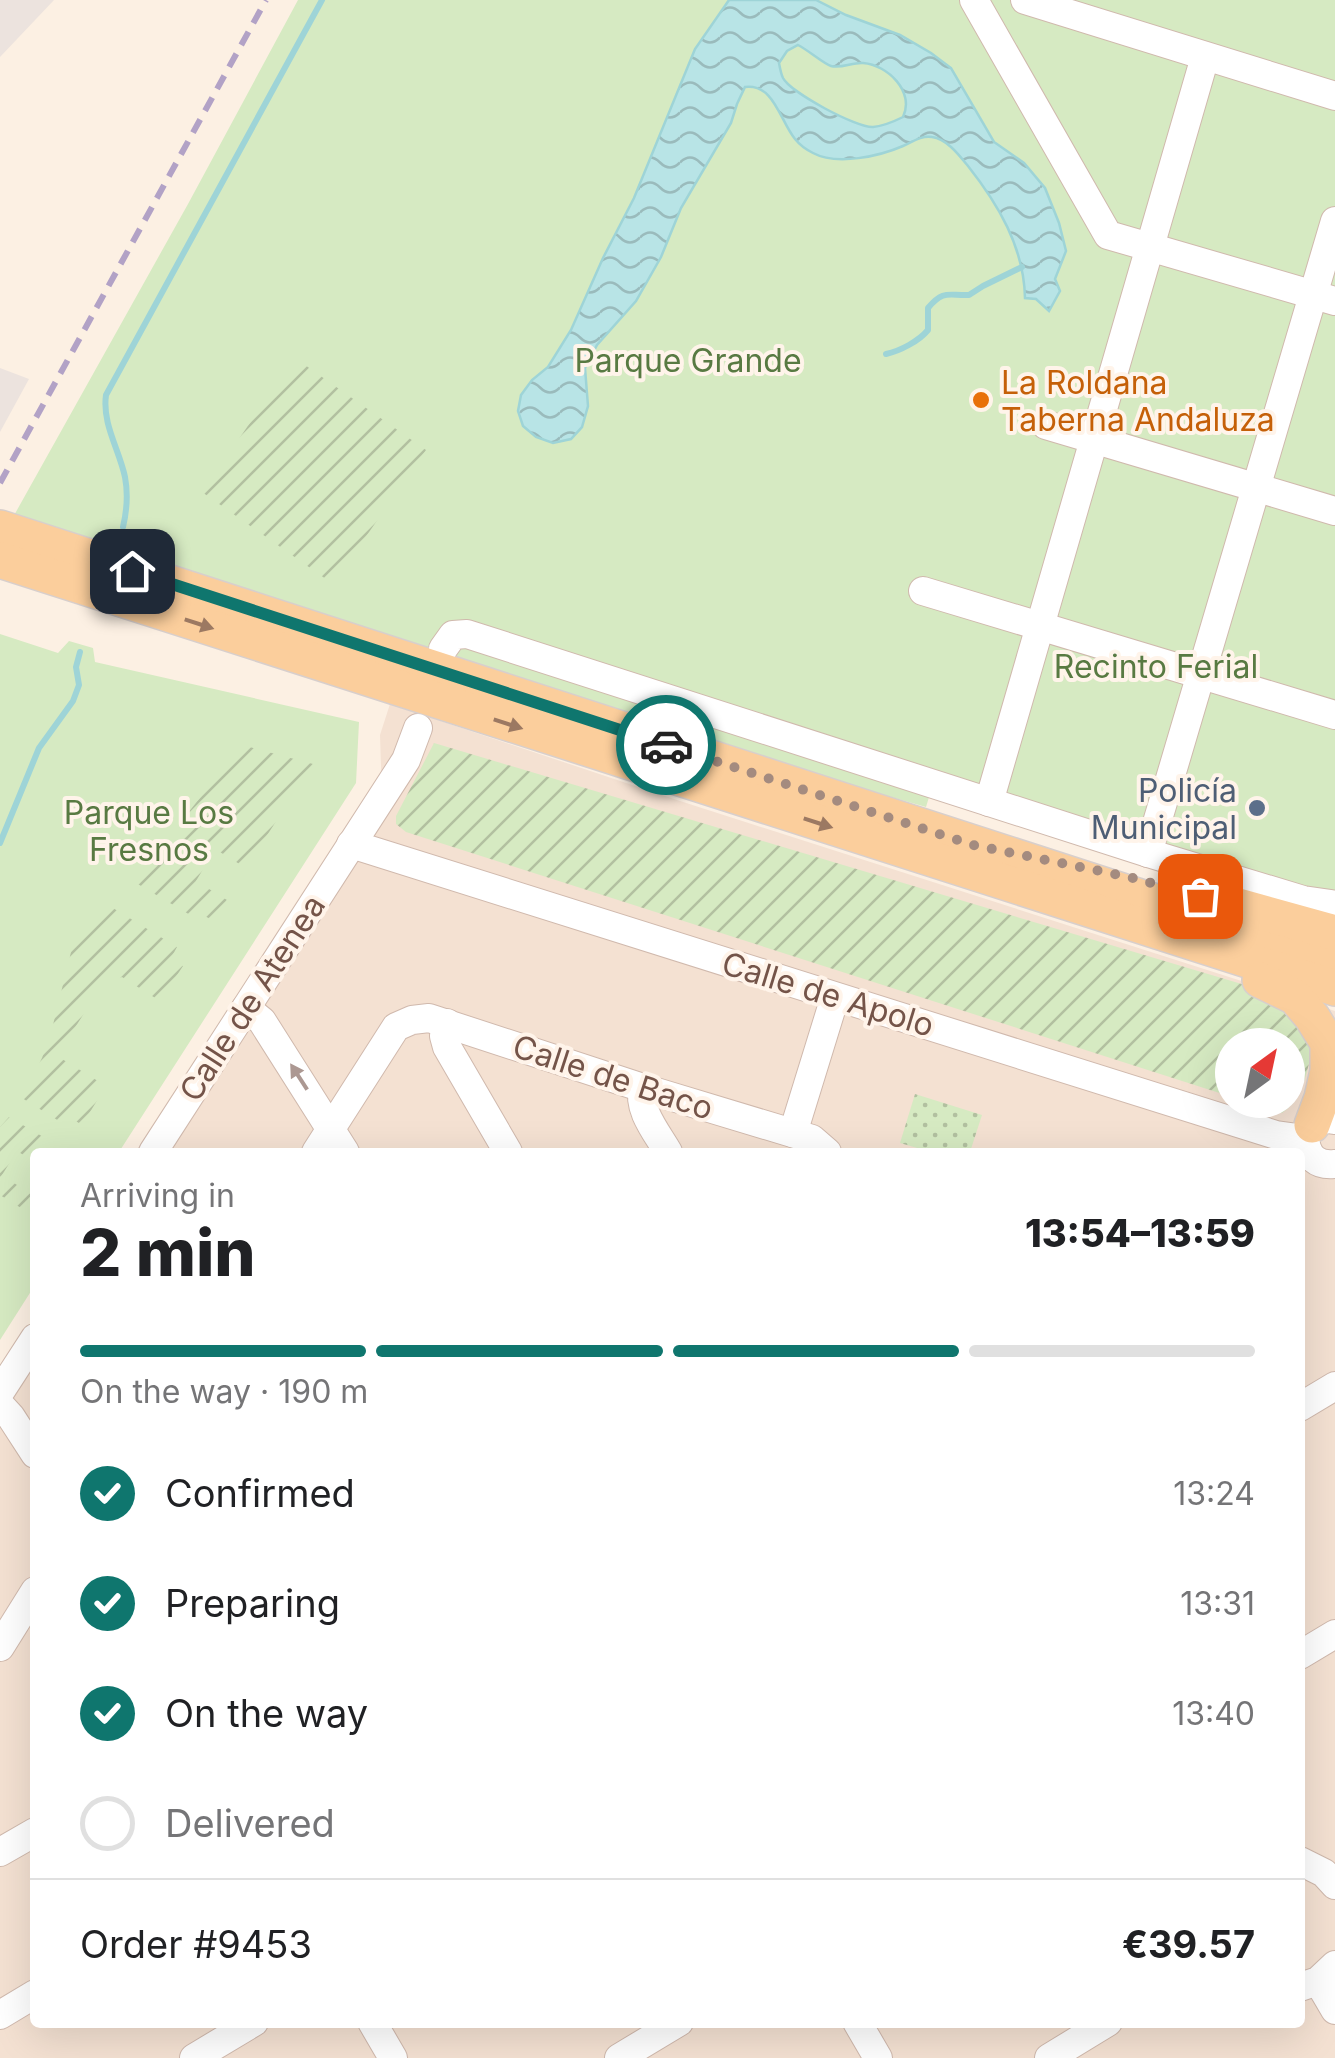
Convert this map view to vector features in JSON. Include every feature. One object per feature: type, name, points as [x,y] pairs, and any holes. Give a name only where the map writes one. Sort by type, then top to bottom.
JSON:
[{"type":"main road","points":[[7,546],[969,858],[1335,988]]},
{"type":"main road","points":[[969,858],[1129,877],[1334,911]]},
{"type":"main road","points":[[969,858],[1335,960]]},
{"type":"main road","points":[[969,858],[1112,933],[1248,974],[1295,997],[1328,1042],[1328,1071],[1317,1128]]},
{"type":"street","points":[[974,0],[1108,235],[1324,298]]},
{"type":"street","points":[[1024,0],[1335,96]]},
{"type":"street","points":[[989,802],[1206,58]]},
{"type":"street","points":[[1148,852],[1256,488],[1324,298],[1335,221]]},
{"type":"street","points":[[1046,425],[1335,511]]},
{"type":"street","points":[[923,592],[1335,715]]},
{"type":"street","points":[[443,649],[453,635],[467,634],[1334,911]]},
{"type":"street","name":"Calle de Atenea","points":[[156,1148],[406,760],[418,728]]},
{"type":"street","name":"Calle de Apolo","points":[[351,844],[1276,1135],[1317,1128]]},
{"type":"street","points":[[793,1133],[835,997]]},
{"type":"street","points":[[246,1008],[262,1021],[330,1145]]},
{"type":"street","name":"Calle de Baco","points":[[330,1145],[396,1027],[429,1018],[812,1139],[822,1148]]},
{"type":"street","points":[[447,1023],[447,1047],[506,1148]]},
{"type":"street","points":[[643,1088],[640,1098],[644,1110],[666,1148]]},
{"type":"street","points":[[1317,1128],[1310,1156],[1332,1172]]},
{"type":"street","points":[[0,1392],[30,1346]]},
{"type":"street","points":[[1305,1405],[1335,1386]]},
{"type":"street","points":[[0,1405],[30,1446]]},
{"type":"street","points":[[0,1647],[30,1599]]},
{"type":"street","points":[[1305,1652],[1335,1634]]},
{"type":"street","points":[[0,1852],[30,1835]]},
{"type":"street","points":[[1305,1864],[1324,1873],[1335,1886]]},
{"type":"street","points":[[1318,1977],[1335,2010]]},
{"type":"street","points":[[0,2015],[30,1997]]},
{"type":"street","points":[[194,2058],[244,2028]]},
{"type":"street","points":[[376,2028],[393,2058]]},
{"type":"street","points":[[619,2058],[669,2028]]},
{"type":"street","points":[[860,2028],[878,2058]]},
{"type":"street","points":[[1049,2058],[1098,2028]]},
{"type":"shaded area","points":[[0,0],[54,0],[0,57]]},
{"type":"shaded area","points":[[0,368],[29,379],[0,432]]},
{"type":"shaded area","points":[[390,704],[1335,1011],[1335,2058],[0,2058],[0,1392],[30,1346],[30,2028],[1305,2028],[1305,1148],[156,1148],[382,796],[380,735]]},
{"type":"green space","name":"Parque Grande","points":[[298,0],[1335,0],[1335,913],[933,784],[926,807],[644,726],[12,519]]},
{"type":"green space","points":[[295,358],[426,450],[333,584],[202,492]]},
{"type":"green space","name":"Parque Los Fresnos","points":[[0,634],[58,653],[69,641],[93,648],[95,662],[359,722],[356,783],[122,1148],[30,1148],[30,1293],[0,1340]]},
{"type":"green space","points":[[434,743],[1245,985],[1278,1001],[1302,1028],[1215,1028],[1215,1092],[406,832],[396,824],[396,816]]},
{"type":"green space","points":[[242,745],[313,764],[246,868],[215,849],[196,881],[227,900],[214,921],[201,914],[197,919],[131,880],[132,873],[176,828]]},
{"type":"green space","points":[[103,902],[177,947],[171,958],[183,966],[160,1001],[122,977],[102,985],[69,1037],[62,1059],[106,1086],[82,1125],[65,1114],[59,1121],[22,1098],[51,1033],[74,940],[84,920]]},
{"type":"green space","points":[[1305,1031],[1314,1041],[1305,1077]]},
{"type":"green space","points":[[915,1094],[982,1115],[971,1148],[917,1148],[900,1143]]},
{"type":"green space","points":[[9,1117],[45,1138],[48,1148],[30,1148],[30,1159],[17,1151],[2,1175],[30,1194],[26,1211],[0,1195],[0,1127]]},
{"type":"water","points":[[729,0],[816,0],[900,35],[931,53],[951,68],[994,142],[1024,163],[1045,188],[1066,251],[1055,279],[1060,291],[1049,311],[1036,299],[1025,298],[1020,261],[999,211],[948,144],[925,137],[871,156],[823,157],[797,141],[770,97],[755,87],[745,87],[731,123],[681,208],[661,257],[636,301],[597,345],[585,368],[588,406],[582,427],[571,439],[553,443],[536,437],[523,426],[518,411],[521,395],[548,367],[571,330],[634,198],[695,49]],"holes":[[[798,45],[831,66],[863,63],[890,74],[905,98],[903,117],[881,126],[865,126],[798,92],[783,78],[779,63],[787,51]]]},
{"type":"waterway","points":[[123,527],[126,483],[109,426],[106,395],[322,0]]},
{"type":"waterway","points":[[886,354],[909,345],[928,330],[928,308],[938,298],[969,295],[1022,267]]},
{"type":"waterway","points":[[0,843],[39,748],[73,701],[79,685],[76,667],[80,652]]},
{"type":"railway","points":[[0,483],[266,0]]},
{"type":"way so far","points":[[666,745],[973,845],[1200,896]]},
{"type":"place","name":"La Roldana Taberna Andaluza","points":[[981,400]]},
{"type":"place","name":"Policía Municipal","points":[[1257,808]]},
{"type":"route","points":[[132,571],[666,745]]},
{"type":"park label","name":"Recinto Ferial","points":[[1156,666]]}]
